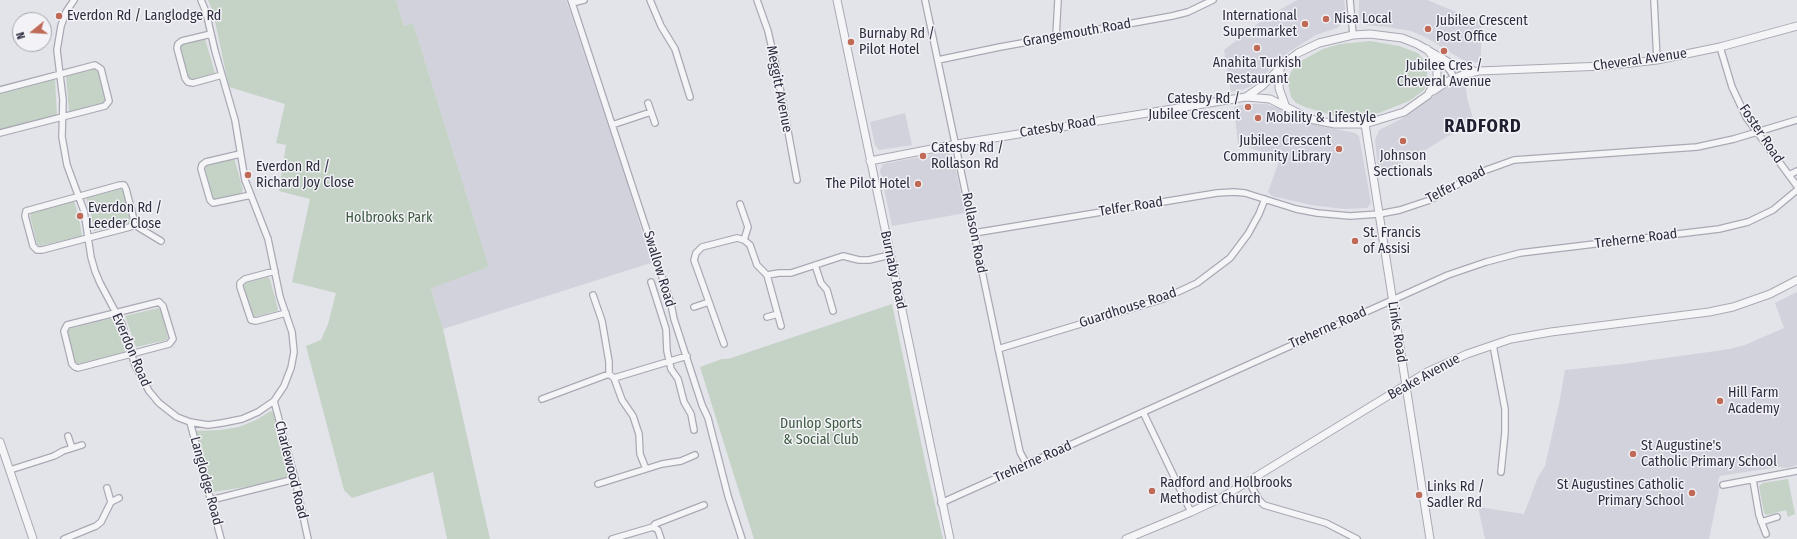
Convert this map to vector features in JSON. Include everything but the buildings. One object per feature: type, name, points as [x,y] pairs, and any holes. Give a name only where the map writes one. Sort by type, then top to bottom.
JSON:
[{"type":"street","name":"Everdon Road","points":[[74,0],[66,12],[58,36],[56,50],[63,100],[62,117],[64,152],[71,178],[84,211],[91,257],[100,283],[128,338],[132,354],[148,391],[167,410],[190,422],[208,425],[235,420],[258,412],[274,401],[284,386],[291,368],[294,352],[292,332],[279,292],[268,239],[245,180],[235,120],[206,12],[201,0]]},
{"type":"street","points":[[572,2],[584,0]]},
{"type":"street","points":[[650,0],[661,26],[675,49],[690,97]]},
{"type":"street","name":"Meggitt Avenue","points":[[756,0],[768,31],[776,66],[797,180]]},
{"type":"street","name":"Burnaby Road","points":[[837,0],[941,503],[950,539]]},
{"type":"street","name":"Rollason Road","points":[[925,0],[957,144],[1020,452],[1027,465]]},
{"type":"street","points":[[1056,37],[1058,0]]},
{"type":"street","name":"Grangemouth Road","points":[[938,60],[1172,16],[1188,12],[1213,0]]},
{"type":"street","points":[[1350,0],[1353,35]]},
{"type":"street","points":[[1654,0],[1657,60]]},
{"type":"street","name":"Swallow Road","points":[[572,2],[671,304],[674,319],[702,405],[708,418],[728,496],[742,539]]},
{"type":"street","name":"Cheveral Avenue","points":[[1427,49],[1438,57],[1464,69],[1480,71],[1604,66],[1657,60],[1720,47],[1797,26]]},
{"type":"street","points":[[211,34],[178,44],[177,48],[185,78],[188,82],[193,83],[222,75]]},
{"type":"street","points":[[1370,34],[1402,38],[1427,49],[1434,58],[1437,69],[1437,77],[1428,95],[1404,112],[1365,124],[1334,124],[1310,119],[1295,112],[1285,105],[1279,88],[1280,70],[1286,62],[1298,53],[1319,43],[1353,35],[1370,34]]},
{"type":"street","name":"Foster Road","points":[[1720,47],[1732,88],[1746,117],[1756,133],[1797,186]]},
{"type":"street","points":[[1438,57],[1446,64],[1454,78]]},
{"type":"street","points":[[0,90],[95,65],[99,66],[101,69],[109,101],[105,106],[0,133]]},
{"type":"street","name":"Catesby Road","points":[[1246,97],[1262,86],[1280,70]]},
{"type":"street","name":"Cheveral Avenue","points":[[1428,95],[1454,78],[1480,71]]},
{"type":"street","name":"Catesby Road","points":[[870,161],[957,144],[1246,97],[1270,99],[1285,105]]},
{"type":"street","points":[[648,103],[655,123]]},
{"type":"street","points":[[612,125],[651,112]]},
{"type":"street","name":"Telfer Road","points":[[974,233],[1217,193],[1245,193],[1296,209],[1317,213],[1350,216],[1379,214],[1400,210],[1430,200],[1478,173],[1514,160],[1697,147],[1716,144],[1797,120]]},
{"type":"street","name":"Links Road","points":[[1365,124],[1430,539]]},
{"type":"street","points":[[240,154],[206,162],[202,165],[210,200],[213,203],[251,195]]},
{"type":"street","name":"Foster Road","points":[[1789,175],[1797,171]]},
{"type":"street","points":[[120,185],[124,186],[134,220],[133,224],[130,227],[42,250],[37,250],[33,246],[25,216],[26,211],[79,196],[120,185]]},
{"type":"street","name":"Treherne Road","points":[[941,503],[1448,275],[1486,262],[1520,253],[1719,229],[1748,222],[1772,210],[1797,190]]},
{"type":"street","name":"Guardhouse Road","points":[[998,349],[1163,299],[1197,283],[1230,258],[1248,234],[1265,199]]},
{"type":"street","points":[[740,204],[748,227],[744,240]]},
{"type":"street","points":[[133,224],[161,240]]},
{"type":"street","points":[[724,344],[694,260],[696,253],[702,247],[737,238],[744,240],[750,245],[756,265],[767,275],[781,326]]},
{"type":"street","points":[[767,275],[791,273],[843,256],[859,260],[869,260],[890,255]]},
{"type":"street","points":[[815,265],[821,283],[827,290],[833,310]]},
{"type":"street","points":[[275,271],[245,279],[240,283],[240,287],[251,320],[286,313]]},
{"type":"street","name":"Beake Avenue","points":[[1126,539],[1191,512],[1249,482],[1440,365],[1511,339],[1725,308],[1770,294],[1797,280]]},
{"type":"street","points":[[651,282],[666,329],[667,351],[671,369],[678,379],[682,398],[691,414],[694,430]]},
{"type":"street","points":[[593,295],[602,321],[609,362],[609,374]]},
{"type":"street","points":[[159,302],[163,306],[172,342],[132,354],[78,368],[75,367],[72,364],[64,328],[159,302]]},
{"type":"street","points":[[694,307],[709,302]]},
{"type":"street","points":[[767,317],[778,314]]},
{"type":"street","points":[[1493,345],[1505,409],[1501,472]]},
{"type":"street","points":[[614,378],[687,356]]},
{"type":"street","points":[[609,374],[614,378],[622,400],[633,416],[639,434],[640,454],[646,469]]},
{"type":"street","points":[[542,399],[609,374]]},
{"type":"street","name":"Charlewood Road","points":[[274,401],[295,479],[308,539]]},
{"type":"street","points":[[1143,412],[1191,512]]},
{"type":"street","name":"Langlodge Road","points":[[190,422],[221,539]]},
{"type":"street","points":[[68,436],[72,448]]},
{"type":"street","points":[[0,442],[32,539]]},
{"type":"street","points":[[10,470],[54,456],[82,445]]},
{"type":"street","points":[[598,484],[662,464],[681,462],[695,455]]},
{"type":"street","points":[[1723,485],[1797,472]]},
{"type":"street","points":[[211,500],[295,479]]},
{"type":"street","points":[[1753,480],[1761,522],[1766,534]]},
{"type":"street","points":[[1249,482],[1259,500],[1264,505],[1326,523],[1357,539]]},
{"type":"street","points":[[106,488],[111,502]]},
{"type":"street","points":[[64,539],[96,526],[101,522],[111,502],[119,498]]},
{"type":"street","points":[[612,539],[653,527],[655,524],[704,504]]},
{"type":"street","points":[[1761,522],[1777,517]]},
{"type":"street","points":[[653,527],[658,530],[661,539]]},
{"type":"shaded area","points":[[396,0],[566,0],[627,182],[651,261],[657,261],[443,329],[431,287],[489,267],[413,23],[404,26]]},
{"type":"shaded area","points":[[1297,0],[1344,0],[1346,16],[1343,23],[1337,28],[1316,35],[1289,52],[1253,85],[1231,92],[1224,50],[1265,18]]},
{"type":"shaded area","points":[[1359,0],[1427,0],[1481,22],[1481,62],[1468,63],[1425,37],[1411,31],[1365,25],[1359,17]]},
{"type":"shaded area","points":[[1465,78],[1467,98],[1475,125],[1446,137],[1421,153],[1394,167],[1378,169],[1375,140],[1379,130],[1401,119],[1447,85]]},
{"type":"shaded area","points":[[1246,104],[1266,104],[1279,108],[1308,123],[1355,133],[1359,136],[1371,203],[1367,208],[1344,209],[1311,205],[1272,196],[1268,192],[1280,158],[1238,144],[1234,107]]},
{"type":"shaded area","points":[[905,113],[912,145],[879,150],[875,145],[870,122]]},
{"type":"shaded area","points":[[946,152],[953,156],[965,213],[892,226],[880,170],[883,164]]},
{"type":"shaded area","points":[[1797,292],[1797,465],[1788,468],[1779,467],[1720,476],[1718,481],[1719,490],[1709,539],[1485,539],[1478,507],[1524,514],[1538,477],[1545,466],[1565,370],[1623,364],[1730,349],[1745,345],[1784,328],[1775,303]]},
{"type":"green space","name":"Holbrooks Park","points":[[208,0],[396,0],[404,26],[413,23],[489,267],[431,288],[443,329],[490,539],[447,539],[433,472],[352,498],[344,490],[306,346],[321,340],[328,324],[336,293],[292,282],[310,199],[279,191],[286,145],[276,143],[285,104],[229,87],[213,12]]},
{"type":"green space","points":[[205,39],[215,73],[191,80],[188,78],[180,47],[182,45]]},
{"type":"green space","points":[[1370,41],[1399,46],[1418,53],[1424,60],[1427,68],[1427,85],[1424,90],[1409,101],[1379,113],[1349,117],[1335,116],[1305,107],[1296,103],[1291,97],[1288,80],[1291,72],[1299,62],[1323,49],[1340,44]]},
{"type":"green space","points":[[95,68],[98,70],[105,100],[104,103],[69,112],[66,76]]},
{"type":"green space","points":[[55,79],[57,116],[0,130],[0,93]]},
{"type":"green space","points":[[233,159],[235,161],[243,190],[241,193],[216,200],[213,198],[205,168],[207,166]]},
{"type":"green space","points":[[120,189],[123,190],[130,220],[129,223],[94,231],[86,198]]},
{"type":"green space","points":[[74,201],[82,236],[40,246],[37,244],[30,216],[31,213]]},
{"type":"green space","points":[[268,277],[270,279],[278,309],[277,311],[254,317],[251,315],[244,286],[245,283]]},
{"type":"green space","name":"Dunlop Sports & Social Club","points":[[892,304],[943,539],[754,539],[700,367]]},
{"type":"green space","points":[[158,308],[161,310],[168,338],[167,340],[136,347],[125,316]]},
{"type":"green space","points":[[112,318],[122,340],[125,352],[78,364],[75,362],[67,332],[69,329]]},
{"type":"green space","points":[[271,411],[274,413],[289,472],[287,477],[252,486],[213,492],[196,431],[221,430],[239,427],[256,420]]},
{"type":"green space","points":[[1788,479],[1795,514],[1788,517],[1786,510],[1767,515],[1764,513],[1759,486],[1763,483]]},
{"type":"place","name":"Everdon Rd / Langlodge Rd","points":[[59,16]]},
{"type":"place","name":"Nisa Local","points":[[1326,19]]},
{"type":"place","name":"International Supermarket","points":[[1305,24]]},
{"type":"place","name":"Jubilee Crescent Post Office","points":[[1428,29]]},
{"type":"place","name":"Burnaby Rd / Pilot Hotel","points":[[851,42]]},
{"type":"place","name":"Anahita Turkish Restaurant","points":[[1257,48]]},
{"type":"place","name":"Jubilee Cres / Cheveral Avenue","points":[[1444,51]]},
{"type":"place","name":"Catesby Rd / Jubilee Crescent","points":[[1248,107]]},
{"type":"place","name":"Mobility & Lifestyle","points":[[1258,118]]},
{"type":"place","name":"Johnson Sectionals","points":[[1403,141]]},
{"type":"place","name":"Jubilee Crescent Community Library","points":[[1339,149]]},
{"type":"place","name":"Catesby Rd / Rollason Rd","points":[[923,156]]},
{"type":"place","name":"Everdon Rd / Richard Joy Close","points":[[248,175]]},
{"type":"place","name":"The Pilot Hotel","points":[[918,184]]},
{"type":"place","name":"Everdon Rd / Leeder Close","points":[[80,216]]},
{"type":"place","name":"St. Francis of Assisi","points":[[1355,241]]},
{"type":"place","name":"Hill Farm Academy","points":[[1720,401]]},
{"type":"place","name":"St Augustine's Catholic Primary School","points":[[1633,454]]},
{"type":"place","name":"Radford and Holbrooks Methodist Church","points":[[1152,491]]},
{"type":"place","name":"St Augustines Catholic Primary School","points":[[1692,493]]},
{"type":"place","name":"Links Rd / Sadler Rd","points":[[1419,495]]},
{"type":"district","name":"RADFORD","points":[[1483,127]]}]
